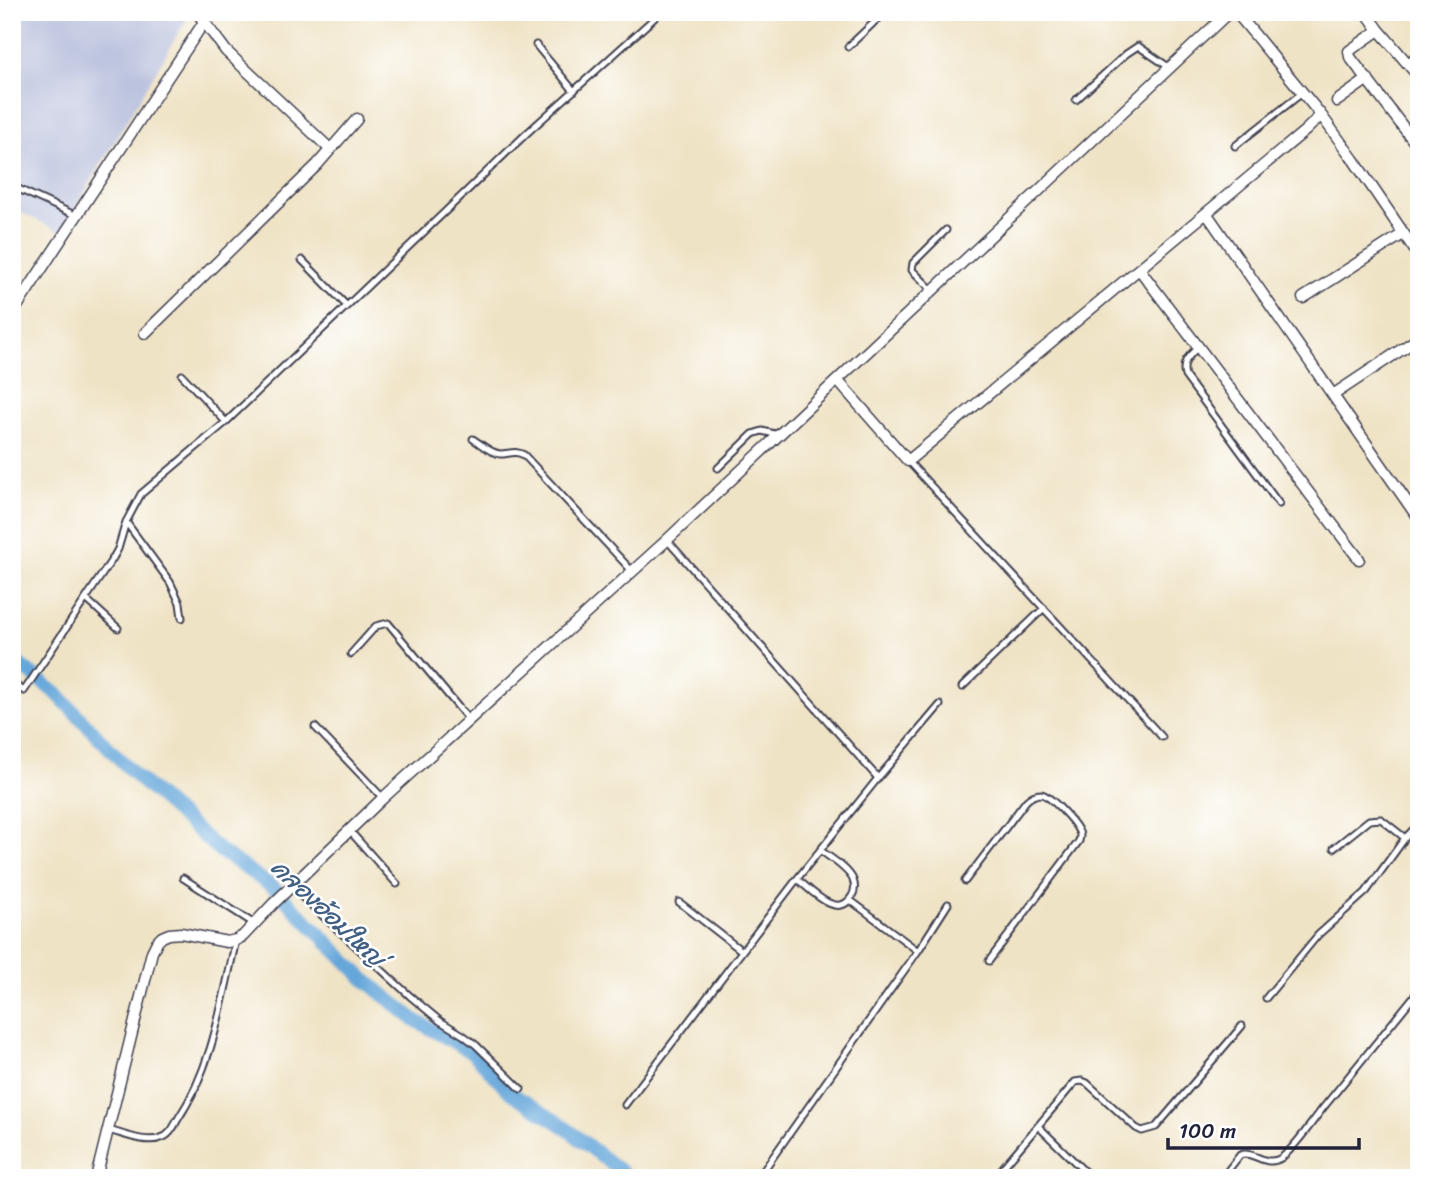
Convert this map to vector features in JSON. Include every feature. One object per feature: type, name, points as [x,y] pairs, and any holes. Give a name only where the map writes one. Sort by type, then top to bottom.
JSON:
[{"type":"street","points":[[197,12],[226,51],[330,149]]},
{"type":"street","points":[[96,1178],[152,952],[157,942],[169,933],[227,942],[243,936],[253,923],[383,798],[667,540],[1229,12]]},
{"type":"street","points":[[1236,12],[1321,115],[1418,253]]},
{"type":"street","points":[[1366,12],[1419,77]]},
{"type":"street","points":[[12,314],[204,22]]},
{"type":"street","points":[[1379,30],[1349,51],[1350,57],[1419,148]]},
{"type":"street","points":[[1337,101],[1368,79]]},
{"type":"street","points":[[838,381],[908,461],[1207,214],[1306,131],[1321,115]]},
{"type":"street","points":[[145,333],[317,165],[357,120]]},
{"type":"street","points":[[1207,214],[1414,512]]},
{"type":"street","points":[[1303,298],[1403,234]]},
{"type":"street","points":[[1140,270],[1359,559]]},
{"type":"street","points":[[1333,395],[1419,338]]},
{"type":"lane","points":[[12,683],[24,691],[30,683],[118,549],[125,522],[141,495],[226,422],[527,133],[661,12]]},
{"type":"lane","points":[[848,47],[883,13]]},
{"type":"lane","points":[[536,45],[574,91]]},
{"type":"lane","points":[[1076,100],[1138,46],[1170,68]]},
{"type":"lane","points":[[1407,62],[1419,52]]},
{"type":"lane","points":[[1235,146],[1302,93]]},
{"type":"lane","points":[[12,186],[77,216]]},
{"type":"lane","points":[[932,290],[912,270],[913,262],[946,230]]},
{"type":"lane","points":[[302,260],[346,306]]},
{"type":"lane","points":[[1198,347],[1185,361],[1185,376],[1279,504]]},
{"type":"lane","points":[[182,375],[226,422]]},
{"type":"lane","points":[[718,468],[754,434],[762,431],[779,435]]},
{"type":"lane","points":[[473,439],[493,452],[519,452],[524,455],[632,571]]},
{"type":"lane","points":[[908,461],[1162,737]]},
{"type":"lane","points":[[125,522],[170,582],[180,603],[182,618]]},
{"type":"lane","points":[[667,540],[878,778]]},
{"type":"lane","points":[[86,599],[118,628]]},
{"type":"lane","points":[[962,687],[1044,608]]},
{"type":"lane","points":[[351,654],[376,626],[388,624],[468,720]]},
{"type":"lane","points":[[625,1105],[797,879],[940,705]]},
{"type":"lane","points":[[315,727],[383,798]]},
{"type":"lane","points":[[965,881],[1032,795],[1043,794],[1052,799],[1078,828],[1079,841],[989,961]]},
{"type":"lane","points":[[1334,848],[1369,820],[1381,819],[1405,838]]},
{"type":"lane","points":[[1266,998],[1318,934],[1366,892],[1405,838],[1419,824]]},
{"type":"lane","points":[[349,830],[397,884]]},
{"type":"lane","points":[[797,879],[832,905],[850,900],[855,890],[853,880],[820,850]]},
{"type":"lane","points":[[183,878],[253,923]]},
{"type":"lane","points":[[289,889],[433,1016],[476,1045],[521,1089]]},
{"type":"lane","points":[[850,900],[918,951]]},
{"type":"lane","points":[[679,902],[742,951]]},
{"type":"lane","points":[[761,1174],[948,904]]},
{"type":"lane","points":[[108,1130],[155,1140],[167,1136],[191,1099],[205,1066],[236,940]]},
{"type":"lane","points":[[1222,1178],[1235,1159],[1245,1153],[1261,1160],[1273,1161],[1282,1157],[1419,990]]},
{"type":"lane","points":[[994,1178],[1075,1082],[1082,1081],[1136,1128],[1142,1131],[1156,1127],[1242,1026]]},
{"type":"lane","points":[[1038,1126],[1086,1173]]},
{"type":"shaded area","points":[[12,12],[191,12],[61,232],[12,208]]},
{"type":"waterway","name":"คลองอ้อมใหญ่","points":[[12,659],[57,694],[137,777],[220,851],[274,888],[363,978],[415,1020],[473,1053],[511,1093],[562,1125],[629,1178]]}]
